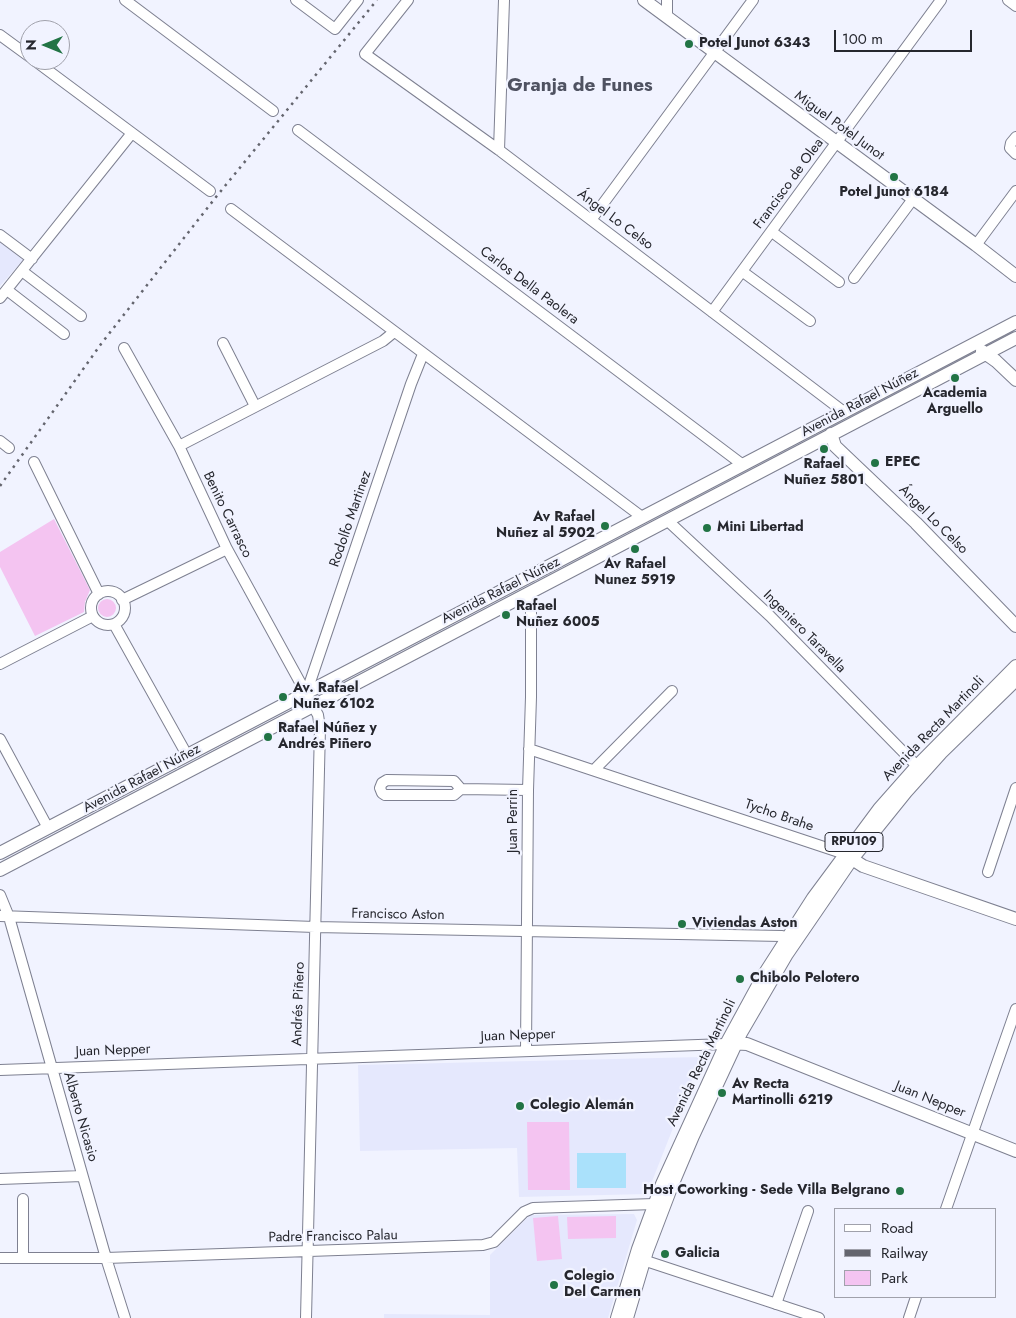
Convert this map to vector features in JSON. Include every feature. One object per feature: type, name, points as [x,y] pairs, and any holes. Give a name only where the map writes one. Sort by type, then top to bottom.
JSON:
[{"type":"main road","name":"Miguel Potel Junot","points":[[644,0],[1016,276]]},
{"type":"main road","name":"Avenida Rafael Núñez","points":[[0,853],[1016,322]]},
{"type":"main road","name":"Avenida Rafael Núñez","points":[[0,870],[1016,338]]},
{"type":"main road","points":[[967,348],[978,349],[988,354],[1016,380]]},
{"type":"main road","points":[[831,434],[844,412]]},
{"type":"main road","name":"Ángel Lo Celso","points":[[831,434],[835,446],[916,523],[1016,626]]},
{"type":"main road","name":"Avenida Recta Martinoli","points":[[617,1318],[640,1259],[753,994],[849,857],[879,809],[917,766],[1016,666]]},
{"type":"main road","points":[[314,706],[315,697],[338,683],[338,676]]},
{"type":"main road","name":"Avenida Recta Martinoli","points":[[849,857],[924,772],[1013,688]]},
{"type":"main road","points":[[282,722],[285,713],[305,702],[306,694]]},
{"type":"main road","points":[[0,866],[44,843],[48,837],[48,828]]},
{"type":"main road","name":"Tycho Brahe","points":[[849,857],[863,866],[1016,919]]},
{"type":"main road","name":"Avenida Recta Martinoli","points":[[628,1318],[654,1204],[684,1133],[731,1043]]},
{"type":"main road","name":"Juan Nepper","points":[[731,1043],[747,1044],[1016,1150]]},
{"type":"street","points":[[125,0],[273,110]]},
{"type":"street","points":[[296,0],[335,29],[358,0]]},
{"type":"street","name":"Ángel Lo Celso","points":[[408,0],[365,54],[499,150],[844,412]]},
{"type":"street","points":[[499,150],[504,0]]},
{"type":"street","points":[[667,0],[667,16]]},
{"type":"street","points":[[591,220],[753,0]]},
{"type":"street","name":"Francisco de Olea","points":[[712,312],[941,0]]},
{"type":"street","points":[[1008,0],[1016,6]]},
{"type":"street","points":[[0,35],[20,50]]},
{"type":"street","points":[[47,70],[210,191]]},
{"type":"street","name":"Carlos Della Paolera","points":[[298,130],[743,465]]},
{"type":"street","points":[[64,334],[3,294],[132,133]]},
{"type":"street","points":[[1016,137],[1011,143],[1010,148],[1016,154]]},
{"type":"street","points":[[976,245],[1016,191]]},
{"type":"street","points":[[854,278],[913,199]]},
{"type":"street","points":[[231,209],[642,517]]},
{"type":"street","points":[[772,232],[839,282]]},
{"type":"street","points":[[0,235],[32,260]]},
{"type":"street","points":[[22,271],[81,316]]},
{"type":"street","points":[[743,272],[810,321]]},
{"type":"street","points":[[179,446],[383,341],[394,332]]},
{"type":"street","points":[[223,343],[255,406]]},
{"type":"street","name":"Benito Carrasco","points":[[124,348],[179,446],[228,549],[306,694]]},
{"type":"street","name":"Rodolfo Martinez","points":[[306,694],[410,384],[423,354]]},
{"type":"street","points":[[0,441],[9,448]]},
{"type":"street","points":[[34,462],[99,594]]},
{"type":"street","name":"Ingeniero Taravella","points":[[668,521],[770,616],[917,766]]},
{"type":"street","points":[[122,600],[228,549]]},
{"type":"street","points":[[114,592],[122,600],[123,614],[114,624],[104,624],[93,616],[92,604],[99,594],[114,592]]},
{"type":"street","name":"Juan Perrin","points":[[526,1051],[528,790],[532,697],[531,592]]},
{"type":"street","points":[[0,664],[93,616]]},
{"type":"street","points":[[114,624],[187,755]]},
{"type":"street","points":[[594,770],[672,691]]},
{"type":"street","name":"Andrés Piñero","points":[[306,694],[318,715],[320,728],[306,1318]]},
{"type":"street","points":[[0,739],[48,828]]},
{"type":"street","name":"Tycho Brahe","points":[[529,749],[849,857]]},
{"type":"street","points":[[461,789],[454,781],[387,780],[382,783],[380,788],[386,795],[454,795],[461,789],[528,790]]},
{"type":"street","points":[[988,872],[1016,788]]},
{"type":"street","name":"Alberto Nicasio","points":[[0,895],[125,1318]]},
{"type":"street","name":"Francisco Aston","points":[[5,916],[315,927],[791,938]]},
{"type":"street","points":[[946,1208],[1016,1009]]},
{"type":"street","name":"Juan Nepper","points":[[0,1070],[731,1043]]},
{"type":"street","points":[[0,1179],[82,1176]]},
{"type":"street","points":[[23,1199],[23,1258]]},
{"type":"street","name":"Padre Francisco Palau","points":[[0,1258],[106,1258],[483,1245],[494,1242],[524,1212],[534,1208],[654,1204]]},
{"type":"street","points":[[776,1304],[808,1212]]},
{"type":"street","points":[[640,1259],[819,1318]]},
{"type":"street","points":[[909,1318],[916,1298]]},
{"type":"shaded area","points":[[0,242],[23,260],[0,286]]},
{"type":"shaded area","name":"Colegio Alemán","points":[[701,1057],[647,1194],[519,1197],[517,1148],[360,1151],[358,1065]]},
{"type":"shaded area","name":"Colegio Del Carmen","points":[[634,1214],[637,1220],[608,1318],[384,1318],[384,1314],[490,1315],[490,1255],[530,1215]]},
{"type":"green space","points":[[54,519],[90,590],[85,602],[84,612],[35,636],[0,567],[0,552]]},
{"type":"green space","points":[[103,599],[111,599],[116,604],[114,615],[103,617],[98,612],[98,604]]},
{"type":"green space","points":[[527,1122],[569,1122],[570,1190],[528,1190]]},
{"type":"green space","points":[[558,1216],[562,1259],[537,1261],[533,1218]]},
{"type":"green space","points":[[616,1216],[616,1238],[568,1239],[567,1217]]},
{"type":"water","points":[[577,1153],[626,1153],[626,1188],[577,1188]]},
{"type":"railway","points":[[0,486],[101,344],[216,197],[377,0]]},
{"type":"place","name":"Potel Junot 6343","points":[[689,44]]},
{"type":"place","name":"Potel Junot 6184","points":[[894,177]]},
{"type":"place","name":"Academia Arguello","points":[[955,378]]},
{"type":"place","name":"Rafael Nuñez 5801","points":[[824,449]]},
{"type":"place","name":"EPEC","points":[[875,463]]},
{"type":"place","name":"Av Rafael Nuñez al 5902","points":[[605,526]]},
{"type":"place","name":"Mini Libertad","points":[[707,528]]},
{"type":"place","name":"Av Rafael Nunez 5919","points":[[635,549]]},
{"type":"place","name":"Rafael Nuñez 6005","points":[[506,615]]},
{"type":"place","name":"Av. Rafael Nuñez 6102","points":[[283,697]]},
{"type":"place","name":"Rafael Núñez y Andrés Piñero","points":[[268,737]]},
{"type":"place","name":"Viviendas Aston","points":[[682,924]]},
{"type":"place","name":"Chibolo Pelotero","points":[[740,979]]},
{"type":"place","name":"Av Recta Martinolli 6219","points":[[722,1093]]},
{"type":"place","name":"Colegio Alemán","points":[[520,1106]]},
{"type":"place","name":"Host Coworking - Sede Villa Belgrano","points":[[900,1191]]},
{"type":"place","name":"Galicia","points":[[665,1254]]},
{"type":"place","name":"Colegio Del Carmen","points":[[554,1285]]},
{"type":"district","name":"Granja de Funes","points":[[580,86]]}]
